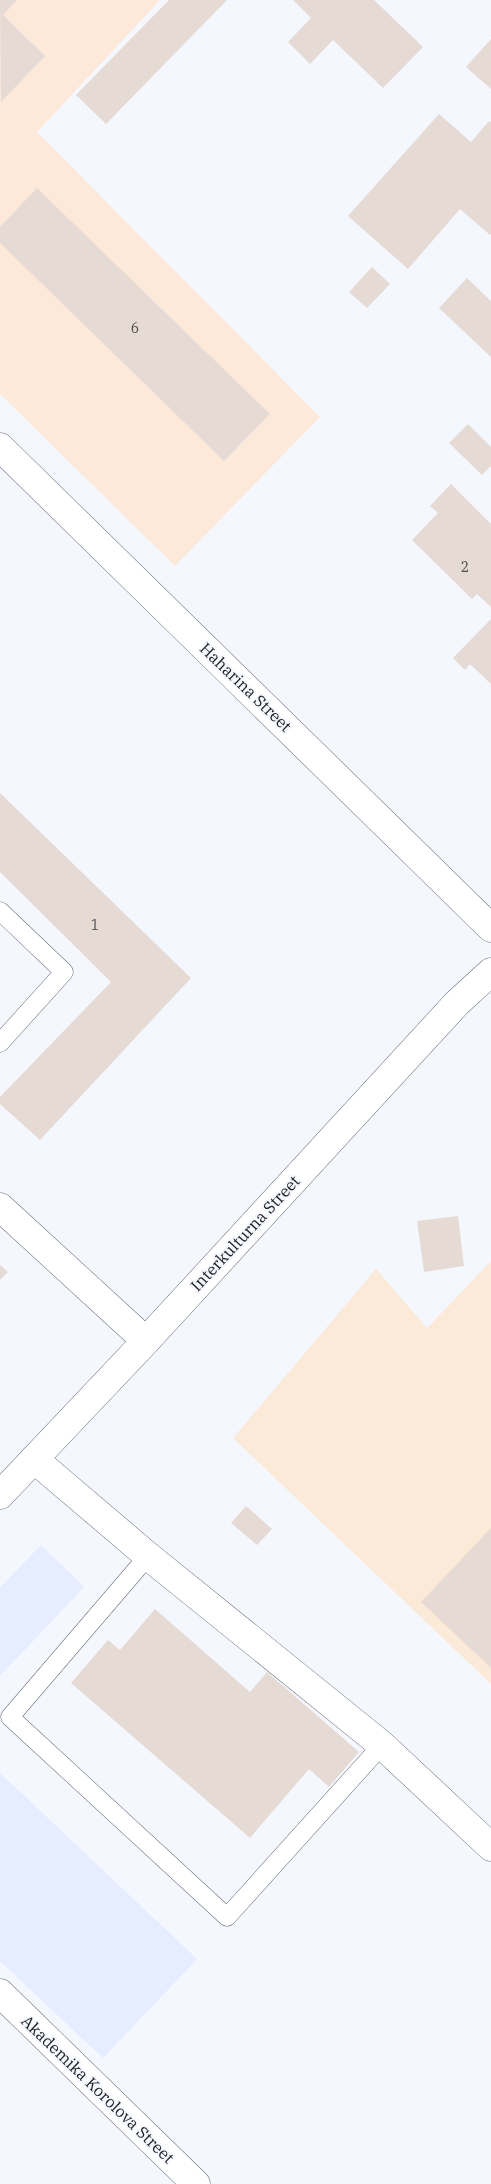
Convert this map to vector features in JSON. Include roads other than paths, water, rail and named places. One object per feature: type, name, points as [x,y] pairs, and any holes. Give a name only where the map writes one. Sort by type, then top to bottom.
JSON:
[{"type":"street","name":"Haharina Street","points":[[0,447],[491,928]]},
{"type":"street","name":"Interkulturna Street","points":[[0,1495],[146,1341],[457,1003],[491,972]]},
{"type":"street","points":[[0,1207],[146,1341]]},
{"type":"street","points":[[34,1458],[148,1556],[382,1745],[491,1846]]},
{"type":"street","name":"Akademika Korolova Street","points":[[0,1994],[196,2184]]},
{"type":"lane","points":[[0,911],[64,972],[0,1043]]},
{"type":"lane","points":[[148,1556],[10,1717],[227,1917],[382,1745]]}]
